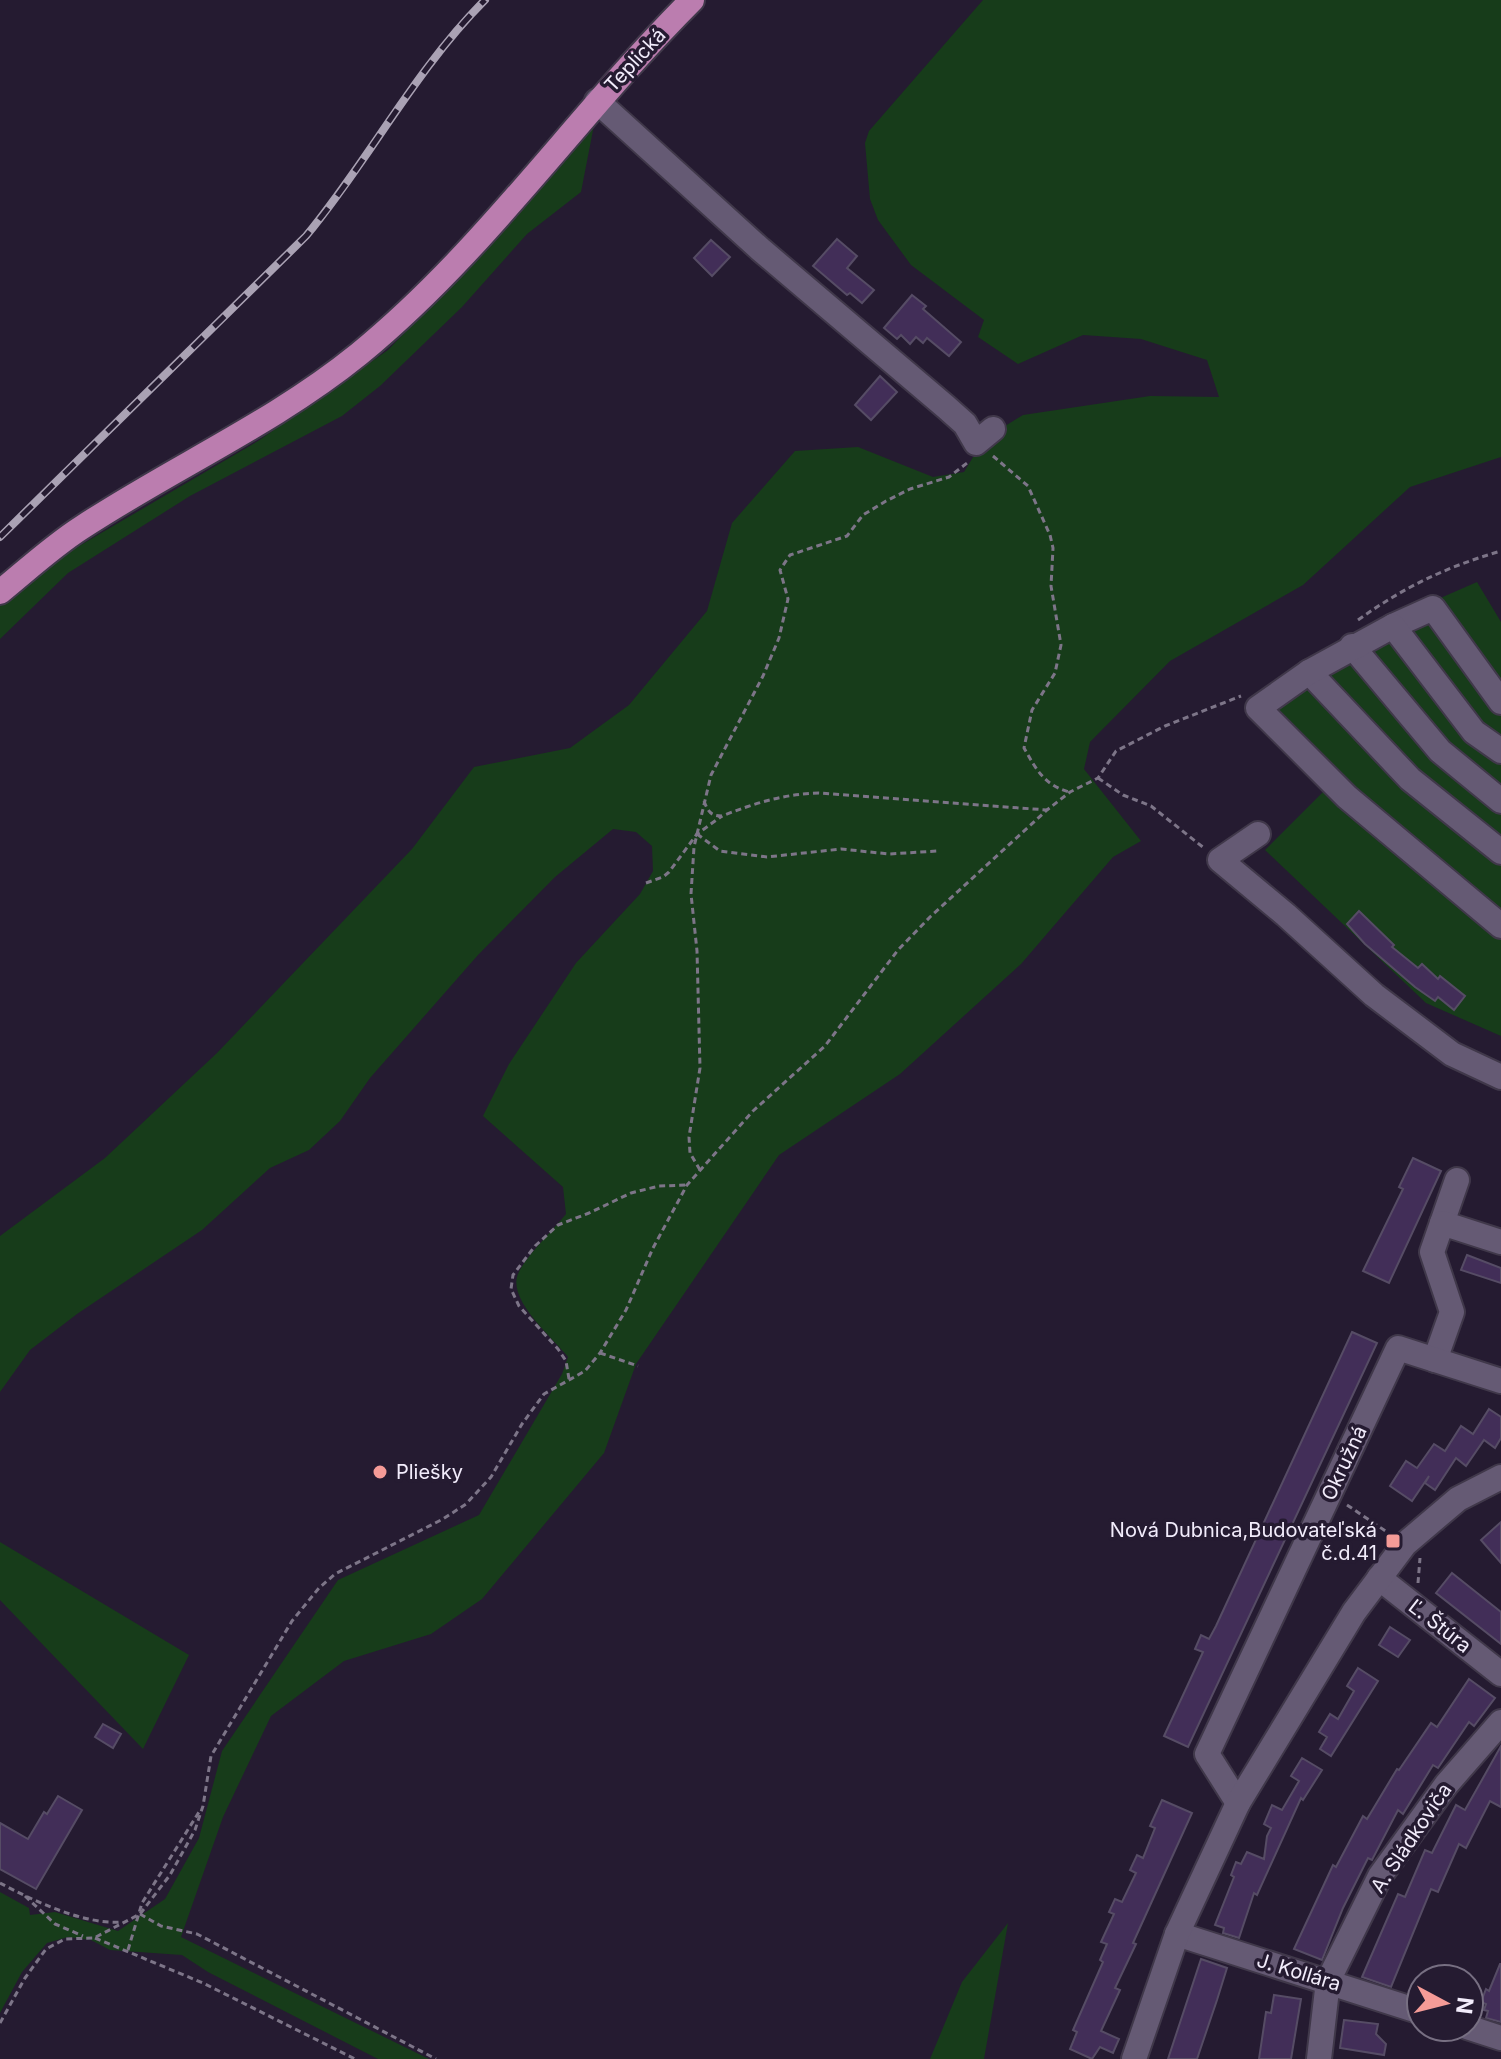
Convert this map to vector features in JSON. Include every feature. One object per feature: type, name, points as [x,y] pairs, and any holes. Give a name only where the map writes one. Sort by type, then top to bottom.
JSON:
[{"type":"main road","name":"Teplická","points":[[0,592],[78,530],[261,421],[356,356],[417,305],[470,250],[597,101],[692,0]]},
{"type":"street","points":[[597,101],[770,258],[972,433],[984,436]]},
{"type":"street","points":[[1501,702],[1433,608],[1352,646],[1258,708],[1347,797],[1501,926]]},
{"type":"street","points":[[1393,626],[1474,732],[1501,751]]},
{"type":"street","points":[[1352,646],[1440,751],[1501,801]]},
{"type":"street","points":[[1309,672],[1410,779],[1501,852]]},
{"type":"street","points":[[1258,834],[1220,860],[1374,995],[1452,1054],[1501,1077]]},
{"type":"street","points":[[1435,1360],[1452,1312],[1432,1252],[1457,1180]]},
{"type":"street","points":[[1442,1223],[1501,1242]]},
{"type":"street","name":"Okružná","points":[[1238,1803],[1207,1754],[1398,1348],[1501,1381]]},
{"type":"street","points":[[1134,2059],[1177,1934],[1238,1803],[1354,1612],[1405,1544],[1458,1499],[1501,1477]]},
{"type":"street","name":"Ľ. Štúra","points":[[1379,1578],[1501,1674]]},
{"type":"street","name":"A. Sládkoviča","points":[[1319,2059],[1328,1981],[1380,1876],[1446,1785],[1501,1722]]},
{"type":"street","name":"J. Kollára","points":[[1177,1934],[1405,2007]]},
{"type":"path","points":[[984,436],[1028,486],[1050,535],[1053,548],[1051,586],[1061,645],[1055,673],[1032,710],[1024,748],[1041,777],[1055,788],[1070,792]]},
{"type":"path","points":[[700,1170],[690,1153],[689,1137],[700,1068],[697,951],[691,894],[694,847],[711,775],[763,676],[779,638],[788,599],[780,570],[790,555],[847,536],[863,515],[886,501],[910,489],[949,477],[957,471]]},
{"type":"path","points":[[128,1950],[140,1914],[170,1875],[195,1830],[203,1806],[211,1756],[292,1621],[319,1588],[335,1574],[466,1504],[491,1477],[544,1394],[585,1371],[600,1353],[626,1310],[653,1248],[687,1185],[753,1111],[825,1046],[908,939],[1047,810],[1070,792],[1098,778],[1116,751]]},
{"type":"path","points":[[1098,778],[1123,795],[1151,806],[1220,860]]},
{"type":"path","points":[[646,883],[669,872],[697,834],[722,816],[793,794],[819,793],[1047,810]]},
{"type":"path","points":[[703,800],[708,812],[722,816]]},
{"type":"path","points":[[697,834],[720,851],[767,857],[841,849],[889,854],[938,851]]},
{"type":"path","points":[[569,1379],[566,1361],[531,1321],[511,1289],[513,1275],[535,1246],[558,1225],[631,1193],[659,1186],[687,1185]]},
{"type":"path","points":[[600,1353],[638,1366]]},
{"type":"path","points":[[1329,1493],[1405,1544]]},
{"type":"path","points":[[0,1883],[25,1896],[86,1917],[108,1923],[123,1921]]},
{"type":"path","points":[[25,1896],[55,1924],[128,1950],[203,1983],[355,2059]]},
{"type":"path","points":[[0,2023],[25,1978],[46,1949],[65,1939],[94,1938],[140,1914]]},
{"type":"path","points":[[140,1914],[161,1926],[197,1934],[436,2059]]},
{"type":"green space","points":[[983,0],[1501,0],[1501,457],[1410,487],[1303,585],[1170,661],[1090,742],[1084,769],[1141,841],[1113,857],[1021,964],[900,1074],[779,1155],[636,1364],[604,1453],[482,1599],[431,1634],[344,1661],[271,1716],[223,1817],[181,1937],[429,2059],[378,2059],[208,1972],[182,1955],[110,1950],[91,1940],[68,1937],[47,1943],[22,1972],[0,2013],[0,1892],[29,1908],[30,1915],[55,1912],[118,1931],[165,1899],[199,1838],[222,1751],[338,1580],[479,1515],[562,1374],[568,1357],[525,1307],[516,1284],[527,1260],[566,1214],[563,1187],[483,1116],[509,1064],[576,963],[640,894],[653,871],[652,846],[636,832],[613,829],[555,877],[478,955],[370,1078],[340,1121],[309,1150],[270,1168],[202,1230],[77,1314],[30,1350],[0,1392],[0,1236],[105,1158],[217,1053],[412,849],[474,767],[570,748],[629,705],[707,611],[732,523],[795,451],[858,447],[933,477],[964,472],[984,439],[1023,415],[1150,396],[1219,397],[1207,360],[1141,339],[1083,335],[1018,364],[978,337],[984,320],[911,265],[878,220],[870,199],[865,143],[869,131]]},
{"type":"green space","points":[[595,120],[581,192],[527,234],[462,307],[380,386],[342,416],[190,496],[68,573],[0,639],[0,606],[62,556],[258,441],[388,350],[509,225]]},
{"type":"green space","points":[[1477,582],[1501,622],[1501,1036],[1426,1003],[1265,850],[1324,791],[1248,707],[1397,617]]},
{"type":"green space","points":[[0,1542],[189,1655],[143,1749],[0,1600]]},
{"type":"green space","points":[[1008,1923],[984,2059],[930,2059],[962,1982]]},
{"type":"building","points":[[837,239],[857,256],[847,268],[874,290],[862,303],[850,293],[847,295],[813,266]]},
{"type":"building","points":[[711,240],[730,257],[712,276],[694,258]]},
{"type":"building","points":[[912,295],[926,306],[923,309],[961,342],[949,356],[927,338],[923,343],[916,337],[910,344],[901,335],[897,339],[884,328]]},
{"type":"building","points":[[880,376],[897,392],[871,420],[855,405]]},
{"type":"building","points":[[1359,911],[1394,945],[1392,947],[1418,968],[1422,964],[1438,979],[1440,976],[1465,996],[1454,1010],[1438,997],[1435,1001],[1415,987],[1365,944],[1347,924]]},
{"type":"building","points":[[1413,1158],[1441,1171],[1389,1283],[1363,1271],[1403,1189],[1399,1187]]},
{"type":"building","points":[[1467,1255],[1501,1268],[1501,1283],[1461,1270]]},
{"type":"building","points":[[1352,1332],[1377,1343],[1188,1747],[1164,1736],[1203,1652],[1195,1649],[1201,1635],[1209,1639],[1216,1626]]},
{"type":"building","points":[[1489,1409],[1501,1417],[1501,1438],[1495,1448],[1484,1440],[1466,1466],[1456,1458],[1435,1490],[1425,1483],[1429,1476],[1412,1501],[1390,1486],[1406,1461],[1417,1468],[1434,1444],[1445,1451],[1461,1426],[1473,1434]]},
{"type":"building","points":[[1501,1522],[1501,1563],[1481,1540]]},
{"type":"building","points":[[1452,1573],[1501,1612],[1501,1644],[1436,1593]]},
{"type":"building","points":[[1390,1627],[1410,1640],[1398,1657],[1379,1645]]},
{"type":"building","points":[[1358,1668],[1378,1681],[1331,1756],[1320,1749],[1327,1737],[1319,1732],[1330,1714],[1338,1719],[1354,1691],[1347,1686]]},
{"type":"building","points":[[1469,1679],[1495,1698],[1474,1726],[1469,1722],[1438,1768],[1433,1765],[1403,1814],[1398,1810],[1372,1860],[1368,1858],[1322,1960],[1294,1949],[1333,1865],[1336,1867],[1363,1816],[1367,1819],[1397,1769],[1431,1723],[1437,1727]]},
{"type":"building","points":[[103,1724],[121,1734],[113,1748],[95,1737]]},
{"type":"building","points":[[1501,1746],[1501,1807],[1490,1801],[1466,1848],[1459,1844],[1438,1892],[1431,1889],[1391,1987],[1362,1977],[1398,1894],[1405,1897],[1425,1850],[1432,1853],[1456,1805],[1465,1810]]},
{"type":"building","points":[[1302,1758],[1322,1770],[1303,1800],[1301,1798],[1257,1895],[1254,1893],[1239,1938],[1223,1933],[1224,1928],[1215,1925],[1234,1877],[1231,1875],[1236,1862],[1241,1864],[1247,1852],[1264,1859],[1271,1828],[1264,1824],[1272,1805],[1282,1810],[1299,1781],[1291,1776]]},
{"type":"building","points":[[58,1796],[82,1810],[36,1889],[0,1869],[0,1823],[28,1839]]},
{"type":"building","points":[[1162,1800],[1192,1813],[1133,1943],[1136,1944],[1115,1988],[1120,1990],[1101,2031],[1119,2039],[1113,2053],[1100,2047],[1092,2059],[1070,2049],[1077,2032],[1073,2030],[1103,1962],[1100,1960],[1107,1944],[1101,1942],[1114,1914],[1109,1912],[1115,1899],[1122,1902],[1136,1873],[1130,1870],[1137,1855],[1143,1858],[1155,1828],[1150,1826]]},
{"type":"building","points":[[1201,1959],[1227,1968],[1217,2000],[1197,2059],[1168,2059]]},
{"type":"building","points":[[1501,1964],[1501,2022],[1486,2018],[1485,1992],[1486,1989],[1489,1991]]},
{"type":"building","points":[[1274,1995],[1301,1999],[1291,2059],[1259,2059],[1266,2012],[1271,2013]]},
{"type":"building","points":[[1344,2020],[1378,2024],[1376,2034],[1386,2044],[1384,2055],[1340,2048]]},
{"type":"railway","points":[[0,537],[306,236],[414,85],[485,0]]},
{"type":"place","name":"Pliešky","points":[[380,1472]]},
{"type":"place","name":"Nová Dubnica,Budovateľská č.d.41","points":[[1393,1541]]}]
